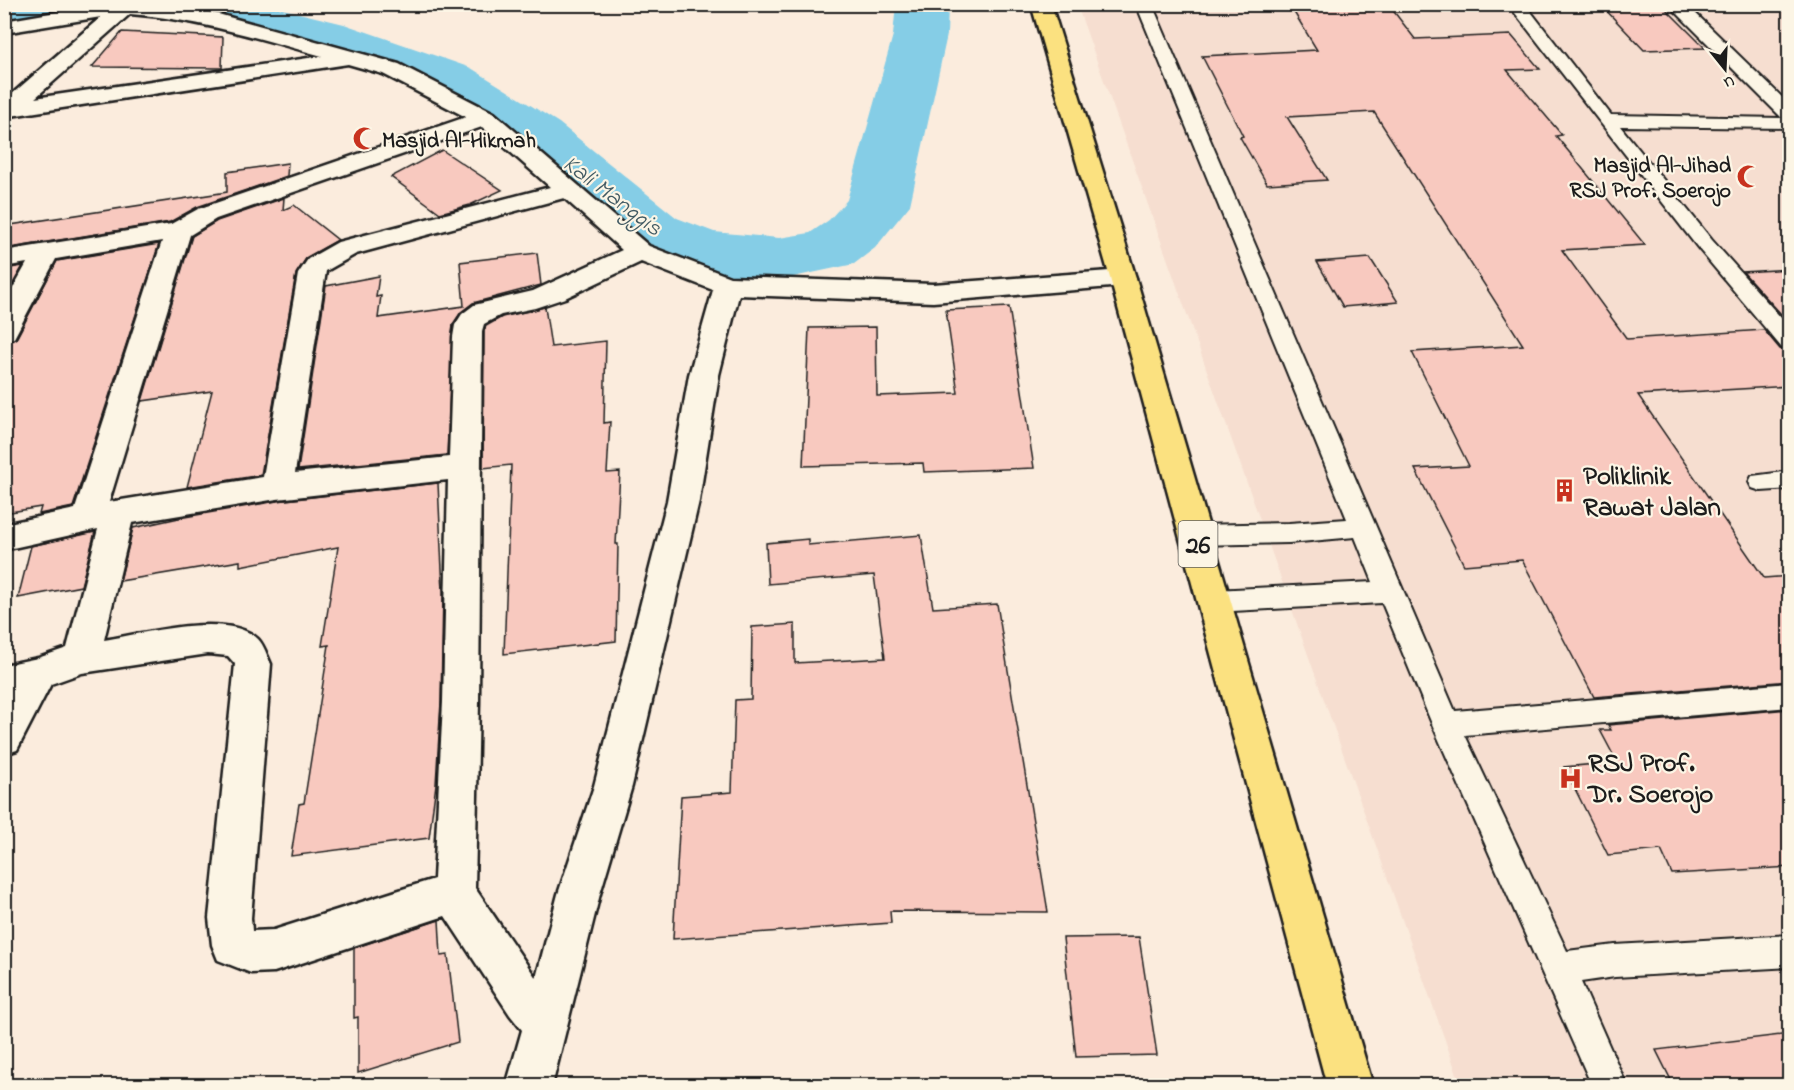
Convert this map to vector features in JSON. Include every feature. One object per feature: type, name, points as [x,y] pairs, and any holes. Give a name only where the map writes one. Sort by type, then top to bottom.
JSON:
[{"type":"highway","name":"26","points":[[1041,4],[1123,278],[1350,1086]]},
{"type":"street","points":[[4,27],[125,7],[164,9],[219,20],[391,69],[486,118],[640,252],[696,276],[728,286],[933,293],[1123,278]]},
{"type":"street","points":[[7,111],[125,7]]},
{"type":"street","points":[[7,111],[349,58]]},
{"type":"street","points":[[4,259],[178,231],[207,214],[486,118]]},
{"type":"street","points":[[277,487],[311,274],[317,265],[347,248],[567,190]]},
{"type":"street","points":[[81,658],[103,515],[178,231]]},
{"type":"street","points":[[4,331],[46,252]]},
{"type":"street","points":[[546,1024],[525,1000],[454,893],[461,702],[467,337],[469,326],[474,318],[501,306],[541,298],[640,252]]},
{"type":"street","points":[[529,1086],[579,894],[616,775],[683,501],[704,375],[728,286]]},
{"type":"street","points":[[4,537],[103,515],[277,487],[464,467]]},
{"type":"street","points":[[4,738],[21,676],[81,658],[208,639],[236,643],[247,651],[253,664],[230,918],[233,945],[251,952],[274,951],[454,893]]},
{"type":"lane","points":[[1144,4],[1389,592],[1610,1086]]},
{"type":"lane","points":[[1516,4],[1705,244],[1790,343]]},
{"type":"lane","points":[[1676,4],[1790,115]]},
{"type":"lane","points":[[1606,120],[1790,123]]},
{"type":"lane","points":[[1761,482],[1790,480]]},
{"type":"lane","points":[[1196,535],[1289,533],[1362,527]]},
{"type":"lane","points":[[1214,601],[1389,592]]},
{"type":"lane","points":[[1446,723],[1790,695]]},
{"type":"lane","points":[[1558,969],[1615,961],[1790,951]]},
{"type":"shaded area","name":"RSJ Prof. Dr. Soerojo","points":[[1077,5],[1789,5],[1789,1085],[1461,1085]]},
{"type":"building","points":[[1289,4],[1388,4],[1415,39],[1511,35],[1540,69],[1507,70],[1562,135],[1556,136],[1645,245],[1562,250],[1627,339],[1764,330],[1780,349],[1790,352],[1790,386],[1638,395],[1764,578],[1790,576],[1790,681],[1594,697],[1522,560],[1464,565],[1415,469],[1469,466],[1412,352],[1523,345],[1374,112],[1287,117],[1327,180],[1267,184],[1240,137],[1243,136],[1202,56],[1317,50]]},
{"type":"building","points":[[1600,4],[1661,4],[1705,48],[1644,50]]},
{"type":"building","points":[[122,32],[223,37],[222,68],[92,67]]},
{"type":"building","points":[[442,150],[502,190],[470,205],[440,213],[391,177]]},
{"type":"building","points":[[288,163],[287,176],[197,207],[170,222],[4,249],[4,226],[227,192],[227,172]]},
{"type":"building","points":[[284,198],[283,210],[294,205],[338,240],[307,257],[296,274],[261,475],[187,487],[212,391],[142,401],[192,236],[217,221]]},
{"type":"building","points":[[159,244],[73,507],[39,514],[41,507],[4,513],[4,342],[16,339],[57,261]]},
{"type":"building","points":[[537,253],[541,285],[473,303],[461,312],[453,324],[447,455],[298,470],[326,286],[379,276],[376,297],[381,296],[378,318],[464,306],[460,262]]},
{"type":"building","points":[[1370,258],[1398,302],[1343,307],[1317,262]]},
{"type":"building","points":[[23,266],[4,299],[4,269]]},
{"type":"building","points":[[1790,269],[1790,324],[1743,272]]},
{"type":"building","points":[[545,307],[551,347],[606,341],[604,423],[610,422],[607,473],[620,472],[616,544],[618,544],[616,641],[504,654],[511,465],[483,468],[484,331],[486,326],[502,317]]},
{"type":"building","points":[[1009,307],[1034,468],[924,472],[923,463],[803,466],[809,328],[876,327],[877,396],[958,393],[946,310]]},
{"type":"building","points":[[438,483],[443,592],[441,702],[436,784],[429,838],[291,856],[299,804],[304,803],[329,645],[322,646],[338,547],[240,566],[240,561],[120,581],[133,528],[277,501]]},
{"type":"building","points":[[95,532],[81,586],[18,598],[31,546]]},
{"type":"building","points":[[921,535],[933,608],[997,604],[1048,912],[890,911],[891,923],[673,939],[681,796],[732,792],[735,700],[751,699],[752,627],[795,624],[795,663],[885,658],[874,575],[768,584],[766,543],[808,539],[808,545]]},
{"type":"building","points":[[1790,709],[1790,867],[1672,874],[1661,850],[1608,855],[1564,767],[1617,762],[1600,730],[1611,730],[1608,725]]},
{"type":"building","points":[[439,920],[441,956],[448,955],[458,1042],[358,1073],[358,1017],[354,1018],[354,948]]},
{"type":"building","points":[[1139,937],[1157,1055],[1076,1057],[1063,938]]},
{"type":"building","points":[[1790,1034],[1790,1086],[1674,1086],[1656,1050]]},
{"type":"waterway","name":"Kali Manggis","points":[[4,14],[61,4]]},
{"type":"waterway","name":"Kali Manggis","points":[[191,4],[325,35],[451,80],[538,136],[654,232],[704,251],[779,259],[830,250],[852,234],[878,205],[920,35],[922,4]]},
{"type":"place","name":"Masjid Al-Hikmah","points":[[364,139]]},
{"type":"place","name":"Masjid Al-Jihad RSJ Prof. Soerojo","points":[[1749,177]]},
{"type":"place","name":"Poliklinik Rawat Jalan","points":[[1565,491]]},
{"type":"place","name":"RSJ Prof. Dr. Soerojo","points":[[1570,778]]}]
